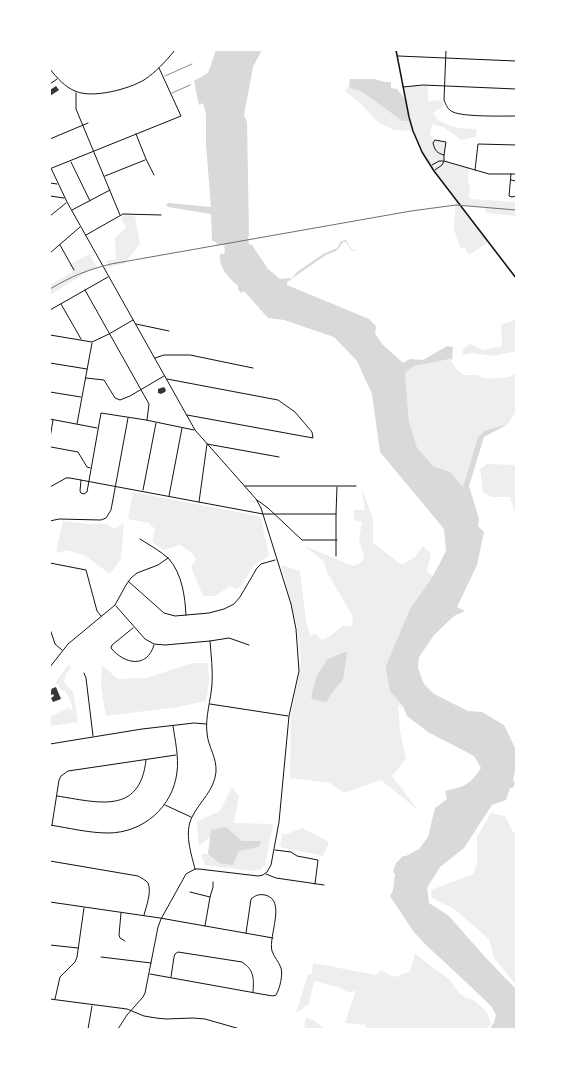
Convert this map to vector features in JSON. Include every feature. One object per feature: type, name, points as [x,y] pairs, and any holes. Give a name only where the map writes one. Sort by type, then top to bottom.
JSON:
[{"type":"street","points":[[50,69],[57,79],[76,92],[82,94],[118,91],[129,88],[144,80],[159,68],[175,50]]},
{"type":"street","points":[[396,50],[413,131],[422,152],[430,166],[516,278]]},
{"type":"street","points":[[446,50],[444,100],[450,110],[454,113],[516,116]]},
{"type":"street","points":[[397,56],[516,61]]},
{"type":"street","points":[[51,169],[181,116],[159,68]]},
{"type":"street","points":[[50,84],[57,79]]},
{"type":"street","points":[[403,88],[423,84],[516,89]]},
{"type":"street","points":[[76,92],[76,110],[120,215]]},
{"type":"street","points":[[50,139],[88,123]]},
{"type":"street","points":[[136,134],[154,175]]},
{"type":"street","points":[[434,171],[442,165],[444,161],[446,142],[435,140],[433,143],[435,150],[439,154],[444,155]]},
{"type":"street","points":[[475,170],[478,144],[516,146]]},
{"type":"street","points":[[105,177],[146,159]]},
{"type":"street","points":[[70,161],[90,201]]},
{"type":"street","points":[[430,166],[439,161],[444,161],[489,174],[516,174]]},
{"type":"street","points":[[50,166],[64,198],[194,430],[256,499],[302,540],[336,540]]},
{"type":"street","points":[[511,174],[509,196],[516,196]]},
{"type":"street","points":[[511,180],[516,181]]},
{"type":"street","points":[[50,183],[58,184]]},
{"type":"street","points":[[72,211],[110,189]]},
{"type":"street","points":[[50,196],[64,198]]},
{"type":"street","points":[[50,216],[67,202]]},
{"type":"street","points":[[85,235],[123,214],[161,215]]},
{"type":"street","points":[[50,253],[80,226]]},
{"type":"street","points":[[60,244],[74,270]]},
{"type":"street","points":[[50,310],[108,277]]},
{"type":"street","points":[[85,290],[149,404],[146,420]]},
{"type":"street","points":[[60,304],[81,340]]},
{"type":"street","points":[[50,335],[92,342],[110,334],[133,320]]},
{"type":"street","points":[[135,324],[169,331]]},
{"type":"street","points":[[77,424],[92,342]]},
{"type":"street","points":[[154,359],[164,354],[190,355],[253,368]]},
{"type":"street","points":[[50,363],[87,370]]},
{"type":"street","points":[[86,378],[104,380],[115,398],[123,400],[164,376]]},
{"type":"street","points":[[166,379],[278,400],[295,412],[312,432],[313,438],[186,415]]},
{"type":"street","points":[[50,392],[82,397]]},
{"type":"street","points":[[82,479],[80,491],[82,494],[86,492],[89,480],[101,413],[146,420],[194,430]]},
{"type":"street","points":[[50,521],[59,519],[97,520],[106,518],[111,510],[128,418]]},
{"type":"street","points":[[50,419],[98,428]]},
{"type":"street","points":[[50,438],[53,420]]},
{"type":"street","points":[[142,492],[156,422]]},
{"type":"street","points":[[169,497],[182,428]]},
{"type":"street","points":[[207,444],[279,457]]},
{"type":"street","points":[[199,503],[207,444]]},
{"type":"street","points":[[51,447],[78,452],[90,468]]},
{"type":"street","points":[[50,488],[66,478],[82,479],[142,492],[263,514],[336,514]]},
{"type":"street","points":[[244,486],[356,486]]},
{"type":"street","points":[[336,556],[337,486]]},
{"type":"street","points":[[256,499],[263,514],[276,560],[291,604],[296,629],[299,671],[289,716],[279,822],[271,865],[265,874]]},
{"type":"street","points":[[140,539],[168,558],[172,564],[182,584],[186,615]]},
{"type":"street","points":[[50,667],[73,639],[115,605],[128,581],[137,573],[158,565],[168,558]]},
{"type":"street","points":[[128,581],[164,613],[175,616],[209,613],[224,609],[234,604],[240,597],[256,568],[262,564],[276,560]]},
{"type":"street","points":[[50,563],[86,570],[97,611],[101,616]]},
{"type":"street","points":[[115,605],[144,639],[154,644],[165,645],[210,642],[229,638],[249,645]]},
{"type":"street","points":[[133,627],[111,647],[119,657],[130,662],[142,660],[148,657],[152,652],[154,644]]},
{"type":"street","points":[[50,629],[55,644],[63,650]]},
{"type":"street","points":[[195,869],[189,840],[189,829],[192,817],[209,793],[216,773],[214,755],[206,732],[212,676],[210,642]]},
{"type":"street","points":[[84,673],[86,678],[94,737]]},
{"type":"street","points":[[210,704],[289,716]]},
{"type":"street","points":[[50,744],[198,722],[207,724]]},
{"type":"street","points":[[173,726],[178,765],[176,782],[165,804],[157,814],[143,824],[121,832],[101,833],[51,825],[61,776],[68,771],[176,755]]},
{"type":"street","points":[[57,796],[103,803],[121,800],[130,795],[142,780],[146,760]]},
{"type":"street","points":[[165,804],[192,817]]},
{"type":"street","points":[[274,850],[290,852],[297,856],[318,860],[315,884]]},
{"type":"street","points":[[50,861],[138,876],[144,879],[148,883],[149,888],[144,916]]},
{"type":"street","points":[[118,1029],[143,997],[158,927],[186,874],[195,869],[199,869],[252,876],[265,874],[276,878],[324,885]]},
{"type":"street","points":[[205,927],[210,897],[214,887],[213,882]]},
{"type":"street","points":[[190,892],[210,897]]},
{"type":"street","points":[[149,974],[273,996],[277,993],[282,974],[281,968],[272,951],[272,938],[277,906],[274,900],[269,896],[256,895],[251,899],[246,933]]},
{"type":"street","points":[[50,902],[144,916],[272,938]]},
{"type":"street","points":[[55,1000],[60,977],[75,962],[77,957],[84,907]]},
{"type":"street","points":[[122,913],[119,934],[120,938],[124,941]]},
{"type":"street","points":[[50,945],[78,948]]},
{"type":"street","points":[[171,977],[174,957],[178,952],[242,962],[248,966],[254,976],[253,992]]},
{"type":"street","points":[[101,958],[151,963]]},
{"type":"street","points":[[50,999],[131,1011],[144,1016],[156,1018],[205,1019],[240,1029]]},
{"type":"street","points":[[88,1029],[92,1005]]},
{"type":"lane","points":[[164,77],[192,64]]},
{"type":"lane","points":[[171,94],[190,85]]},
{"type":"shaded area","points":[[216,50],[262,50],[253,67],[244,115],[247,122],[248,238],[249,244],[252,245],[268,269],[280,279],[292,278],[297,272],[323,254],[337,248],[341,241],[346,240],[351,249],[357,251],[351,250],[346,242],[343,242],[336,251],[326,255],[287,282],[287,285],[369,319],[376,326],[375,333],[382,344],[403,363],[410,359],[423,360],[447,346],[453,347],[452,360],[450,359],[414,366],[405,373],[409,421],[417,448],[433,466],[450,472],[463,487],[478,437],[484,431],[508,424],[484,437],[469,486],[479,519],[478,526],[484,532],[477,565],[457,607],[465,611],[454,616],[434,635],[419,657],[418,668],[424,684],[434,694],[468,711],[482,712],[504,725],[516,750],[516,767],[513,780],[515,783],[513,788],[510,788],[506,800],[492,805],[464,848],[440,867],[427,888],[429,903],[449,916],[485,957],[516,989],[516,1029],[490,1029],[496,1015],[491,1006],[413,931],[390,896],[393,890],[395,874],[393,872],[396,863],[403,856],[406,856],[419,849],[428,837],[435,808],[447,799],[445,791],[457,788],[470,782],[481,768],[474,756],[428,732],[407,716],[403,706],[390,691],[386,670],[386,666],[410,609],[433,576],[446,551],[444,529],[380,452],[372,394],[357,361],[334,337],[284,320],[268,318],[244,291],[241,293],[238,286],[222,268],[220,254],[225,252],[224,244],[217,245],[216,242],[212,241],[211,214],[168,207],[166,204],[211,207],[206,145],[206,114],[203,103],[199,105],[194,81],[208,73]]},
{"type":"shaded area","points":[[350,79],[374,79],[391,82],[391,88],[397,89],[406,100],[410,121],[402,121],[361,91],[352,89],[349,86]]},
{"type":"shaded area","points":[[428,85],[428,101],[442,100],[444,106],[433,113],[439,121],[457,128],[477,129],[476,137],[461,140],[445,128],[432,124],[430,135],[435,140],[446,142],[444,161],[469,168],[468,183],[470,186],[469,196],[471,199],[516,202],[516,216],[486,213],[484,207],[462,206],[489,242],[469,255],[464,247],[461,249],[454,230],[456,199],[439,178],[422,152],[413,131],[394,130],[379,123],[357,100],[344,91],[349,86],[352,89],[361,91],[402,121],[410,121],[403,87]]},
{"type":"shaded area","points":[[125,215],[135,216],[140,244],[124,264],[109,267],[106,261],[116,259],[115,238],[126,227],[121,218]]},
{"type":"shaded area","points":[[89,254],[98,269],[89,271],[50,295],[50,285],[73,272],[69,265]]},
{"type":"shaded area","points":[[516,319],[516,352],[493,356],[473,353],[463,355],[463,349],[470,344],[484,350],[502,346],[501,325]]},
{"type":"shaded area","points":[[450,359],[457,370],[464,375],[477,375],[487,379],[509,377],[516,373],[516,411],[508,424],[484,431],[478,437],[463,487],[450,472],[433,466],[417,449],[409,421],[405,373],[414,366]]},
{"type":"shaded area","points":[[487,464],[516,465],[516,515],[510,497],[492,497],[483,492],[480,469]]},
{"type":"shaded area","points":[[361,486],[373,519],[373,543],[402,565],[415,557],[423,546],[431,554],[427,571],[433,576],[410,609],[390,691],[403,706],[402,709],[401,706],[398,705],[400,731],[406,759],[392,776],[418,810],[381,780],[344,793],[330,783],[290,778],[291,715],[301,662],[297,626],[281,565],[300,571],[306,622],[311,636],[315,634],[322,640],[343,626],[352,626],[353,617],[327,572],[324,562],[305,546],[353,566],[362,562],[364,557],[359,540],[362,522],[354,520],[354,510],[365,510]]},
{"type":"shaded area","points":[[133,492],[258,516],[261,518],[269,556],[254,565],[241,586],[236,589],[230,586],[215,596],[203,596],[191,567],[196,559],[193,554],[180,545],[163,550],[152,542],[155,529],[149,523],[128,519]]},
{"type":"shaded area","points":[[63,521],[88,524],[107,524],[114,529],[124,523],[121,559],[110,574],[84,555],[66,550],[62,553],[56,551]]},
{"type":"shaded area","points":[[345,652],[347,653],[343,680],[326,702],[314,700],[311,697],[317,675],[328,659]]},
{"type":"shaded area","points":[[193,663],[208,663],[209,681],[206,701],[178,707],[106,716],[101,687],[102,665],[118,679],[146,678]]},
{"type":"shaded area","points":[[68,665],[71,667],[65,676],[64,682],[73,692],[78,722],[50,726],[50,717],[68,708],[73,711],[71,702],[64,690],[62,691],[56,683]]},
{"type":"shaded area","points":[[232,787],[239,796],[234,823],[273,824],[265,865],[261,869],[253,871],[205,865],[201,854],[208,854],[219,863],[239,851],[259,847],[262,842],[242,841],[211,836],[199,846],[197,821],[220,811]]},
{"type":"shaded area","points":[[491,813],[505,816],[513,832],[516,832],[516,985],[494,958],[489,939],[454,909],[432,898],[431,890],[473,874],[477,864],[477,837]]},
{"type":"shaded area","points":[[226,827],[242,841],[262,841],[259,847],[239,851],[233,865],[219,863],[208,854],[211,830]]},
{"type":"shaded area","points":[[302,828],[329,842],[323,856],[280,847],[282,834],[287,834]]},
{"type":"shaded area","points":[[414,953],[451,981],[458,992],[466,998],[475,1001],[487,1012],[491,1024],[487,1029],[366,1029],[366,1025],[345,1023],[356,990],[350,993],[338,987],[314,981],[309,1004],[296,1013],[308,974],[312,974],[313,963],[376,975],[381,970],[394,977],[409,972],[414,959]]},
{"type":"shaded area","points":[[306,1018],[314,1020],[324,1029],[304,1029]]},
{"type":"building","points":[[56,86],[59,90],[50,96],[50,90]]},
{"type":"building","points":[[164,387],[166,390],[165,392],[161,394],[158,393],[158,389]]},
{"type":"building","points":[[56,687],[61,699],[53,702],[51,698],[54,696],[53,694],[50,696],[50,691]]},
{"type":"railway","points":[[50,289],[65,280],[111,264],[411,211],[456,205],[516,210]]}]
